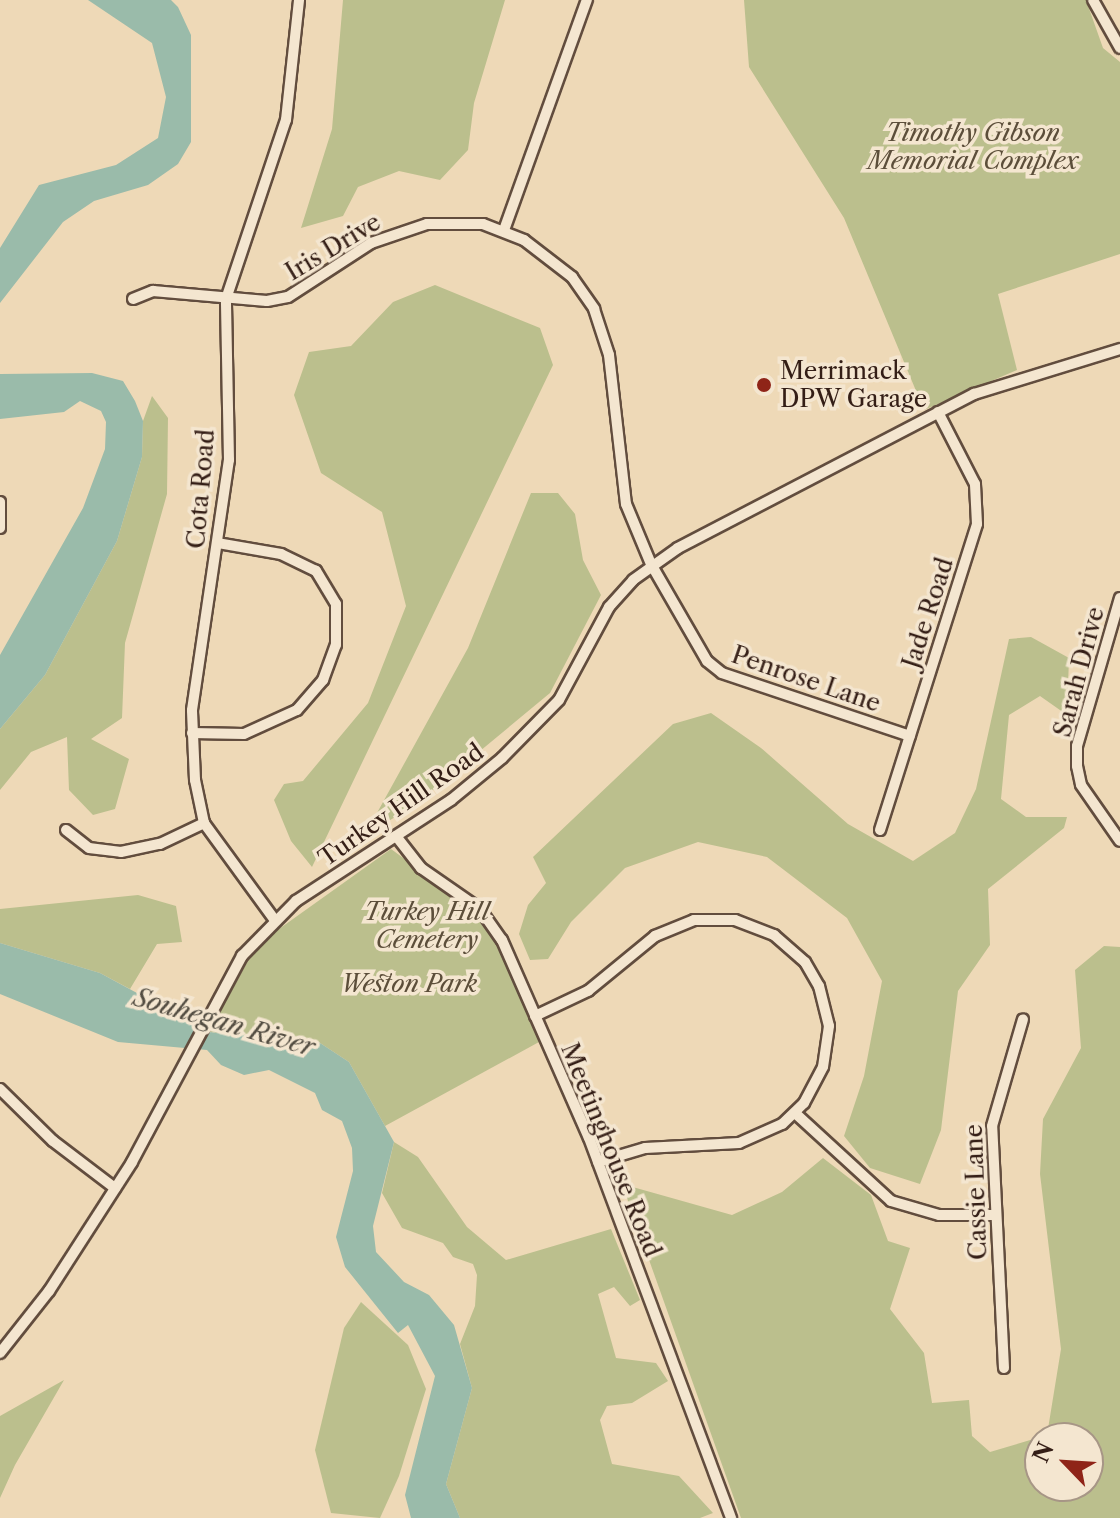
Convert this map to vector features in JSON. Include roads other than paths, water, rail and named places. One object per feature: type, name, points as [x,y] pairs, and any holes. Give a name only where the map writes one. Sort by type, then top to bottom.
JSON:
[{"type":"street","name":"Cota Road","points":[[274,919],[204,823],[192,733],[229,460],[226,299],[286,120],[299,0]]},
{"type":"street","points":[[504,230],[587,0]]},
{"type":"street","points":[[1093,0],[1120,48]]},
{"type":"street","name":"Iris Drive","points":[[133,299],[153,291],[226,299],[288,297],[371,243],[408,228],[446,222],[504,230],[558,263],[594,309],[609,355],[626,504],[651,564]]},
{"type":"street","name":"Turkey Hill Road","points":[[0,1353],[49,1291],[115,1188],[242,956],[274,919],[488,772],[534,727],[575,675],[609,607],[651,564],[938,412],[1012,379],[1120,349]]},
{"type":"street","name":"Jade Road","points":[[880,830],[979,504],[971,475],[938,412]]},
{"type":"street","points":[[0,502],[0,528]]},
{"type":"street","points":[[192,733],[244,734],[297,710],[323,680],[336,645],[336,604],[316,571],[281,554],[217,543]]},
{"type":"street","name":"Penrose Lane","points":[[651,564],[707,661],[722,673],[910,736]]},
{"type":"street","name":"Sarah Drive","points":[[1120,598],[1077,746],[1081,785],[1120,841]]},
{"type":"street","points":[[66,830],[89,848],[121,852],[160,844],[204,823]]},
{"type":"street","name":"Meetinghouse Road","points":[[396,836],[421,868],[473,903],[492,923],[598,1162],[731,1518]]},
{"type":"street","points":[[535,1016],[588,991],[668,928],[721,919],[761,928],[805,962],[827,1012],[823,1067],[795,1113],[769,1132],[739,1143],[645,1148],[598,1162]]},
{"type":"street","name":"Cassie Lane","points":[[1004,1368],[992,1126],[1023,1019]]},
{"type":"street","points":[[0,1089],[53,1141],[115,1188]]},
{"type":"street","points":[[795,1113],[891,1201],[939,1215],[996,1215]]},
{"type":"place","name":"Merrimack DPW Garage","points":[[764,385]]},
{"type":"park label","name":"Timothy Gibson Memorial Complex","points":[[973,147]]},
{"type":"park label","name":"Turkey Hill Cemetery","points":[[427,926]]},
{"type":"park label","name":"Weston Park","points":[[409,984]]},
{"type":"water label","name":"Souhegan River","points":[[224,1023]]}]
